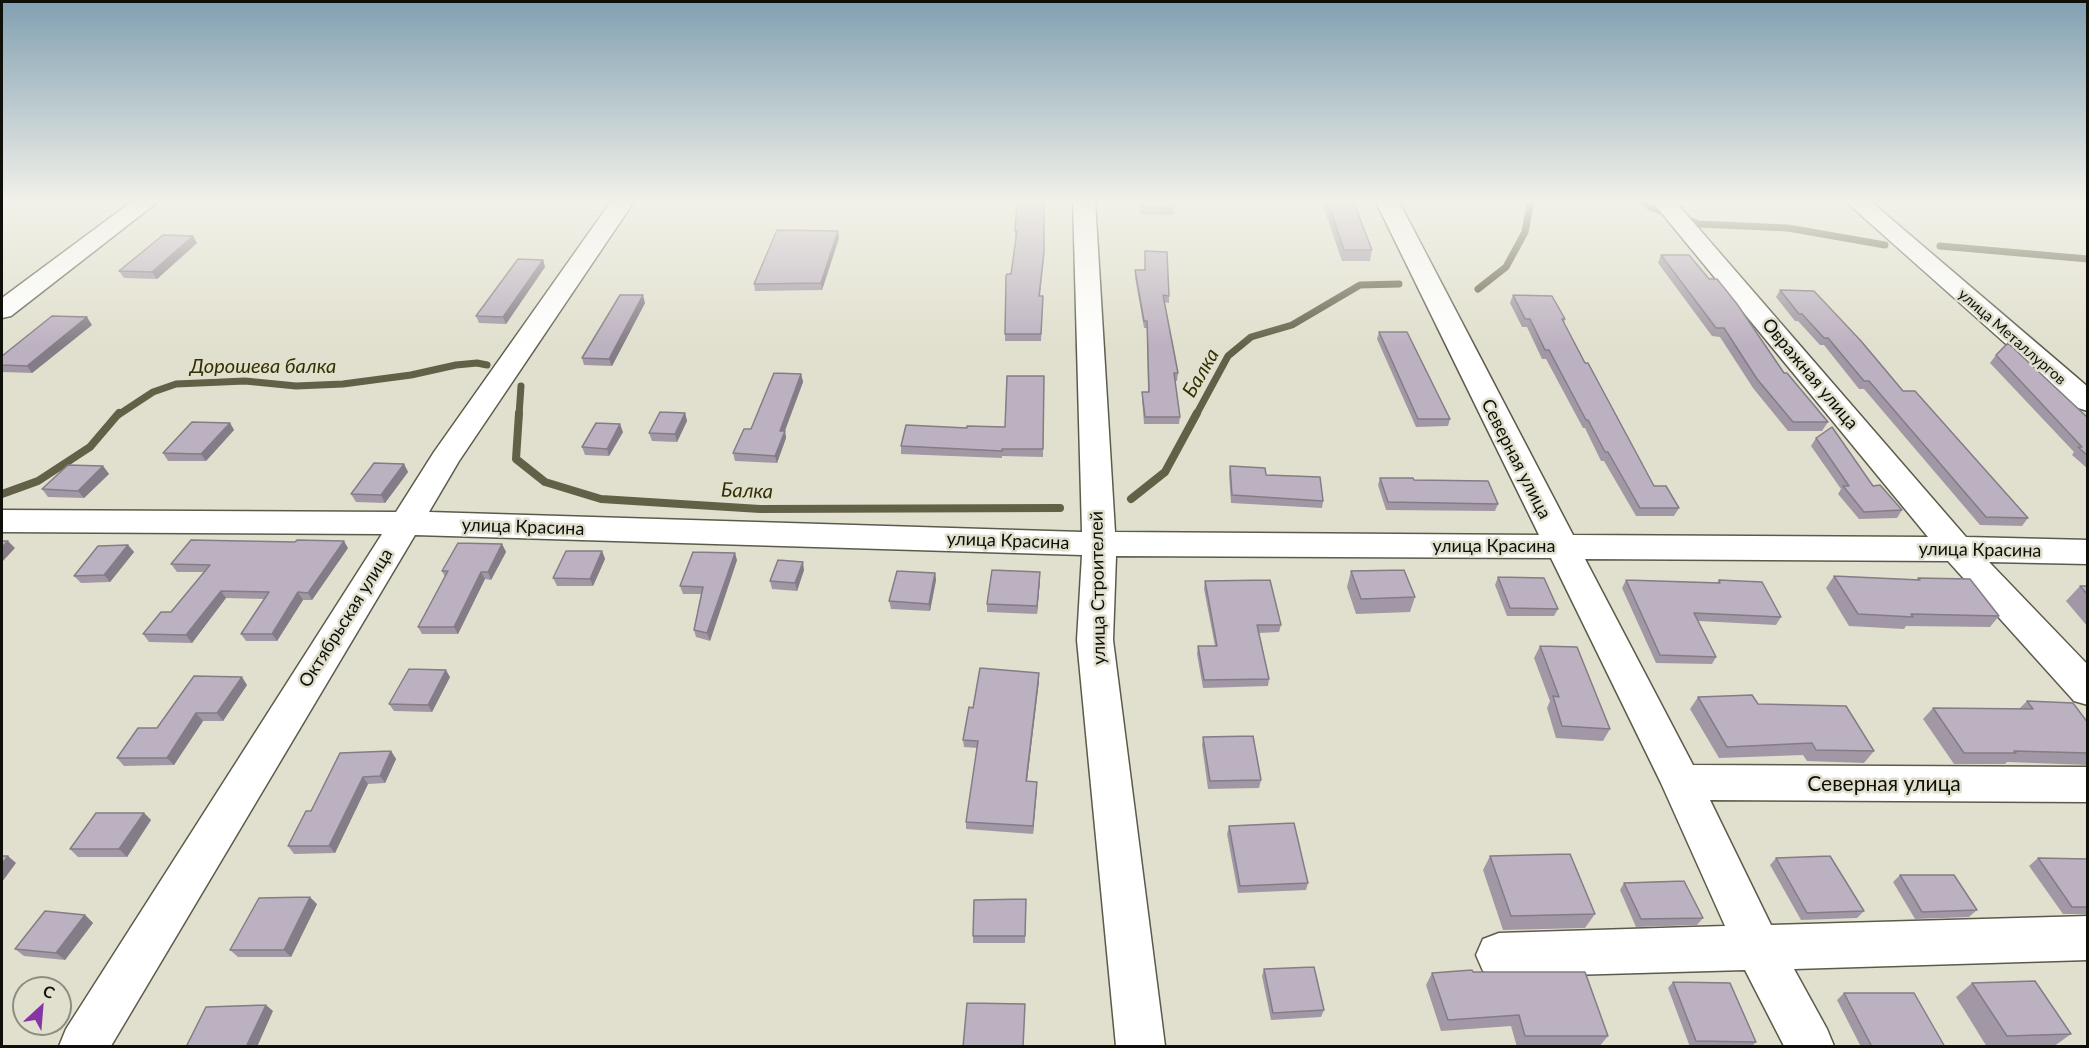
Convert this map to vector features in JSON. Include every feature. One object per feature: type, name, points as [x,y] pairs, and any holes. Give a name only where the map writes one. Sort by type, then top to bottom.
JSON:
[{"type":"street","points":[[2,310],[84,249]]},
{"type":"street","name":"Октябрьская улица","points":[[83,1047],[445,459],[590,249]]},
{"type":"street","name":"улица Строителей","points":[[1086,249],[1099,544],[1095,640],[1140,1047]]},
{"type":"street","name":"Северная улица","points":[[1411,249],[1681,782],[1758,948],[1810,1047]]},
{"type":"street","name":"Овражная улица","points":[[1703,249],[1957,549],[2088,690]]},
{"type":"street","name":"улица Металлургов","points":[[1911,249],[2088,402]]},
{"type":"street","name":"улица Красина","points":[[2,521],[404,524],[1099,544],[1957,549],[2088,552]]},
{"type":"street","name":"Северная улица","points":[[1681,782],[2088,785]]},
{"type":"street","points":[[1499,955],[2088,938]]},
{"type":"building","points":[[146,249],[178,249],[152,272],[119,271]]},
{"type":"building","points":[[769,249],[832,249],[821,283],[754,284]]},
{"type":"building","points":[[1015,249],[1044,249],[1039,296],[1043,296],[1041,334],[1005,334],[1006,276],[1011,274]]},
{"type":"building","points":[[1344,249],[1372,250],[1344,250]]},
{"type":"building","points":[[1145,251],[1167,252],[1169,296],[1163,295],[1178,373],[1174,373],[1180,417],[1145,417],[1142,392],[1149,392],[1147,321],[1144,321],[1135,270],[1145,270]]},
{"type":"building","points":[[1661,255],[1689,255],[1709,279],[1717,279],[1784,373],[1787,373],[1828,422],[1793,422],[1757,379],[1724,328],[1716,328]]},
{"type":"building","points":[[518,259],[543,260],[503,317],[476,316]]},
{"type":"building","points":[[1780,290],[1814,291],[1861,341],[1903,391],[1915,391],[2028,518],[1986,517],[1869,381],[1864,381],[1828,338],[1824,338],[1802,314],[1799,314]]},
{"type":"building","points":[[620,295],[643,295],[609,359],[582,358]]},
{"type":"building","points":[[1513,295],[1552,296],[1585,363],[1588,363],[1654,486],[1666,486],[1679,508],[1640,508],[1608,452],[1605,452],[1586,420],[1549,350],[1545,350],[1530,319],[1525,319]]},
{"type":"building","points":[[52,316],[87,317],[27,366],[2,365],[2,356]]},
{"type":"building","points":[[1379,332],[1407,332],[1450,419],[1418,419]]},
{"type":"building","points":[[2008,343],[2088,418],[2088,456],[1996,355]]},
{"type":"building","points":[[774,373],[801,374],[780,431],[785,431],[775,456],[733,453],[744,429],[751,429]]},
{"type":"building","points":[[1007,376],[1044,376],[1043,449],[1002,449],[1002,451],[901,446],[906,425],[1005,427]]},
{"type":"building","points":[[660,412],[685,413],[675,434],[649,433]]},
{"type":"building","points":[[192,422],[230,423],[201,454],[163,453]]},
{"type":"building","points":[[596,423],[620,424],[607,449],[582,447]]},
{"type":"building","points":[[1832,427],[1873,486],[1880,485],[1902,510],[1864,512],[1843,486],[1849,486],[1816,438]]},
{"type":"building","points":[[374,463],[404,464],[381,495],[351,494]]},
{"type":"building","points":[[68,465],[103,466],[78,491],[42,489]]},
{"type":"building","points":[[1230,466],[1265,468],[1266,475],[1320,477],[1323,501],[1232,495]]},
{"type":"building","points":[[1380,478],[1488,481],[1498,504],[1388,502]]},
{"type":"building","points":[[191,540],[344,541],[308,593],[298,592],[272,634],[241,634],[269,592],[221,591],[186,635],[143,634],[161,612],[171,612],[210,565],[171,564]]},
{"type":"building","points":[[458,543],[502,544],[488,572],[481,572],[454,627],[418,627],[448,571],[442,571]]},
{"type":"building","points":[[128,545],[104,575],[74,576],[98,546]]},
{"type":"building","points":[[566,551],[602,551],[590,579],[553,578]]},
{"type":"building","points":[[693,552],[735,553],[707,633],[694,630],[703,587],[680,586]]},
{"type":"building","points":[[778,560],[803,562],[795,583],[770,581]]},
{"type":"building","points":[[992,570],[1040,572],[1037,606],[987,604]]},
{"type":"building","points":[[1404,570],[1415,597],[1361,599],[1351,571]]},
{"type":"building","points":[[897,571],[935,573],[929,604],[889,601]]},
{"type":"building","points":[[1834,576],[1920,580],[1918,578],[1970,579],[1999,616],[1911,614],[1913,617],[1858,614]]},
{"type":"building","points":[[1498,577],[1544,578],[1558,609],[1510,608]]},
{"type":"building","points":[[1270,580],[1281,625],[1257,625],[1269,679],[1204,680],[1198,646],[1217,646],[1205,581]]},
{"type":"building","points":[[1626,580],[1762,582],[1781,617],[1694,613],[1716,657],[1660,655]]},
{"type":"building","points":[[2080,586],[2088,586],[2088,595]]},
{"type":"building","points":[[1540,646],[1577,647],[1610,729],[1562,726],[1553,696],[1559,697]]},
{"type":"building","points":[[980,668],[1039,673],[1026,781],[1037,782],[1033,826],[966,822],[978,741],[963,740],[969,707],[973,708]]},
{"type":"building","points":[[409,669],[446,670],[428,705],[389,704]]},
{"type":"building","points":[[194,676],[242,677],[217,713],[196,713],[167,758],[117,758],[138,728],[157,728]]},
{"type":"building","points":[[1752,695],[1758,704],[1846,706],[1874,751],[1816,750],[1812,743],[1727,747],[1698,697]]},
{"type":"building","points":[[2027,701],[2073,703],[2088,723],[2088,753],[2014,751],[2016,753],[1964,753],[1933,708],[2033,709]]},
{"type":"building","points":[[1253,736],[1261,780],[1210,781],[1203,737]]},
{"type":"building","points":[[391,751],[380,776],[363,777],[329,846],[288,846],[306,811],[311,811],[340,753]]},
{"type":"building","points":[[96,813],[144,813],[119,849],[70,849]]},
{"type":"building","points":[[1294,823],[1308,883],[1240,886],[1229,826]]},
{"type":"building","points":[[1570,854],[1595,914],[1511,916],[1490,856]]},
{"type":"building","points":[[2,856],[8,856],[2,864]]},
{"type":"building","points":[[1830,856],[1864,911],[1807,913],[1776,858]]},
{"type":"building","points":[[2038,858],[2088,859],[2088,907],[2072,907]]},
{"type":"building","points":[[1900,875],[1954,875],[1977,910],[1922,912]]},
{"type":"building","points":[[1684,881],[1703,918],[1641,919],[1624,883]]},
{"type":"building","points":[[310,897],[284,950],[230,950],[259,898]]},
{"type":"building","points":[[1026,899],[1025,936],[973,936],[974,900]]},
{"type":"building","points":[[45,911],[85,915],[56,953],[15,949]]},
{"type":"building","points":[[1314,967],[1324,1010],[1273,1013],[1264,969]]},
{"type":"building","points":[[1472,970],[1473,972],[1585,972],[1608,1036],[1525,1036],[1519,1015],[1448,1020],[1432,973]]},
{"type":"building","points":[[2035,981],[2071,1034],[2007,1036],[1972,983]]},
{"type":"building","points":[[1673,982],[1730,983],[1756,1042],[1696,1041]]},
{"type":"building","points":[[1844,993],[1914,993],[1945,1047],[1872,1047]]},
{"type":"building","points":[[967,1003],[1025,1004],[1023,1047],[963,1047]]},
{"type":"building","points":[[266,1005],[246,1047],[186,1047],[206,1007]]},
{"type":"waterway","name":"Балка","points":[[1478,289],[1506,267],[1516,249]]},
{"type":"waterway","name":"Балка","points":[[1973,249],[2088,259]]},
{"type":"waterway","name":"Балка","points":[[1196,415],[1228,356],[1251,337],[1292,325],[1360,285],[1399,284]]},
{"type":"waterway","name":"Дорошева балка","points":[[118,415],[153,392],[176,384],[245,381],[296,386],[343,384],[411,375],[456,365],[477,363],[487,365]]},
{"type":"waterway","name":"Балка","points":[[519,415],[521,386]]},
{"type":"waterway","name":"Дорошева балка","points":[[2,494],[38,481],[90,447],[119,413]]},
{"type":"waterway","name":"Балка","points":[[519,413],[516,459],[545,482],[601,499],[760,509],[1060,508]]},
{"type":"waterway","name":"Балка","points":[[1131,499],[1165,472],[1197,413]]}]
